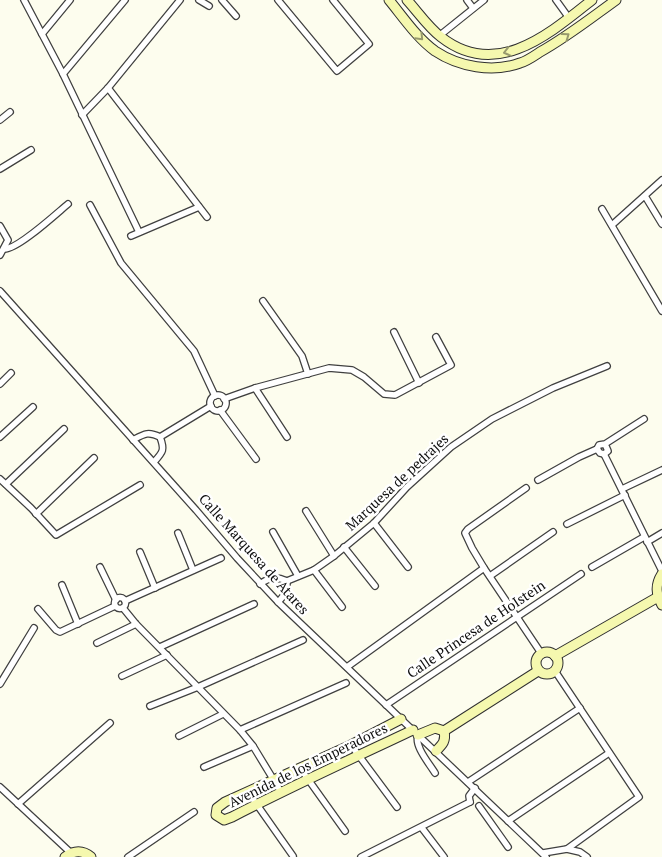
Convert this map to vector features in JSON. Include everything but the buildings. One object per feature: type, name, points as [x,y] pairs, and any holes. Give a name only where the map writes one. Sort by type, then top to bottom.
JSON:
[{"type":"street","points":[[24,0],[63,74],[139,232]]},
{"type":"street","points":[[42,34],[70,0]]},
{"type":"street","points":[[63,74],[125,0]]},
{"type":"street","points":[[82,115],[108,88],[180,0]]},
{"type":"street","points":[[199,0],[209,6]]},
{"type":"street","points":[[222,0],[236,16]]},
{"type":"street","points":[[278,0],[336,71],[369,44],[333,0]]},
{"type":"street","points":[[389,0],[434,51],[448,59],[472,66],[500,68],[521,63],[559,41],[616,0]]},
{"type":"street","points":[[408,0],[439,36],[460,50],[488,55],[509,53],[535,41],[592,0]]},
{"type":"street","points":[[467,0],[474,8]]},
{"type":"street","points":[[439,36],[484,0]]},
{"type":"street","points":[[556,0],[569,18]]},
{"type":"street","points":[[108,88],[207,217]]},
{"type":"street","points":[[0,120],[10,112]]},
{"type":"street","points":[[0,170],[31,150]]},
{"type":"street","points":[[612,225],[662,180]]},
{"type":"street","points":[[645,196],[662,224]]},
{"type":"street","points":[[4,249],[9,250],[20,244],[68,204]]},
{"type":"street","points":[[90,205],[121,263],[194,351],[215,396]]},
{"type":"street","points":[[131,236],[199,207]]},
{"type":"street","points":[[602,209],[662,311]]},
{"type":"street","points":[[0,226],[8,240],[0,255]]},
{"type":"street","name":"Calle Marquesa de Atares","points":[[0,293],[154,462],[260,584],[544,855]]},
{"type":"street","points":[[263,301],[302,356],[308,374]]},
{"type":"street","points":[[394,332],[420,383]]},
{"type":"street","points":[[224,399],[255,388],[329,368],[352,370],[364,377],[384,394],[394,395],[451,365],[436,337]]},
{"type":"street","name":"Marquesa de pedrajes","points":[[287,581],[314,570],[334,556],[374,523],[407,487],[451,447],[492,419],[553,388],[607,366]]},
{"type":"street","points":[[0,384],[12,373]]},
{"type":"street","points":[[255,388],[287,437]]},
{"type":"street","points":[[210,406],[214,410],[224,408],[224,399],[218,395],[215,396]]},
{"type":"street","points":[[160,437],[210,406],[211,400],[215,396]]},
{"type":"street","points":[[0,437],[33,407]]},
{"type":"street","points":[[220,410],[256,459]]},
{"type":"street","points":[[538,480],[597,449],[601,443],[606,444],[644,419]]},
{"type":"street","points":[[6,484],[64,430]]},
{"type":"street","points":[[133,440],[144,434],[152,433],[160,437],[163,445],[162,453],[154,462]]},
{"type":"street","points":[[604,454],[608,450],[606,444]]},
{"type":"street","points":[[555,656],[660,601],[656,584],[662,573],[604,454],[600,453],[597,449]]},
{"type":"street","points":[[36,514],[94,458]]},
{"type":"street","points":[[622,489],[662,470]]},
{"type":"street","points":[[0,479],[56,535],[140,485]]},
{"type":"street","points":[[526,488],[465,533],[484,568],[541,653]]},
{"type":"street","points":[[566,524],[625,496]]},
{"type":"street","points":[[306,511],[334,556]]},
{"type":"street","points":[[374,523],[408,567]]},
{"type":"street","points":[[273,532],[298,576]]},
{"type":"street","points":[[490,576],[554,532]]},
{"type":"street","points":[[178,533],[193,570]]},
{"type":"street","points":[[592,567],[646,539],[662,533]]},
{"type":"street","points":[[344,547],[375,586]]},
{"type":"street","points":[[140,552],[155,588]]},
{"type":"street","points":[[100,567],[115,603],[119,608],[155,588],[222,558]]},
{"type":"street","points":[[347,667],[484,568]]},
{"type":"street","points":[[314,570],[342,607]]},
{"type":"street","name":"Calle Princesa de HoIstein","points":[[386,705],[580,574]]},
{"type":"street","points":[[260,584],[277,576],[287,581],[285,595],[278,602]]},
{"type":"street","points":[[62,585],[78,624]]},
{"type":"street","points":[[38,609],[58,631],[78,624],[115,603],[121,597],[136,624],[240,730],[253,746],[281,792]]},
{"type":"street","points":[[160,647],[254,604]]},
{"type":"street","points":[[97,643],[136,624]]},
{"type":"street","points":[[0,684],[34,628]]},
{"type":"street","points":[[150,706],[198,687],[303,640]]},
{"type":"street","points":[[546,652],[555,656],[558,666],[555,671],[543,674],[538,670],[535,663],[541,653],[546,652]]},
{"type":"street","points":[[122,676],[167,655]]},
{"type":"street","points":[[436,751],[445,739],[444,731],[538,670]]},
{"type":"street","points":[[544,855],[567,848],[639,798],[555,671]]},
{"type":"street","points":[[240,730],[346,683]]},
{"type":"street","points":[[468,782],[580,708]]},
{"type":"street","points":[[179,736],[223,714]]},
{"type":"street","name":"Avenida de los Emperadores","points":[[401,719],[351,745],[225,802],[217,808],[216,815],[224,820],[232,817],[358,756],[416,732],[435,728],[444,731]]},
{"type":"street","points":[[18,804],[110,723]]},
{"type":"street","points":[[416,732],[418,745],[435,773]]},
{"type":"street","points":[[351,745],[396,807]]},
{"type":"street","points":[[204,767],[253,746]]},
{"type":"street","points":[[508,821],[609,753]]},
{"type":"street","points":[[300,768],[345,831]]},
{"type":"street","points":[[0,787],[68,855],[83,852],[91,857]]},
{"type":"street","points":[[475,788],[469,796],[470,802],[474,806],[479,806],[483,805],[486,800]]},
{"type":"street","points":[[248,792],[293,856]]},
{"type":"street","points":[[365,856],[470,802]]},
{"type":"street","points":[[479,806],[508,847]]},
{"type":"street","points":[[128,857],[194,812]]},
{"type":"street","points":[[422,828],[444,857]]},
{"type":"street","points":[[567,848],[580,852],[587,857]]}]
